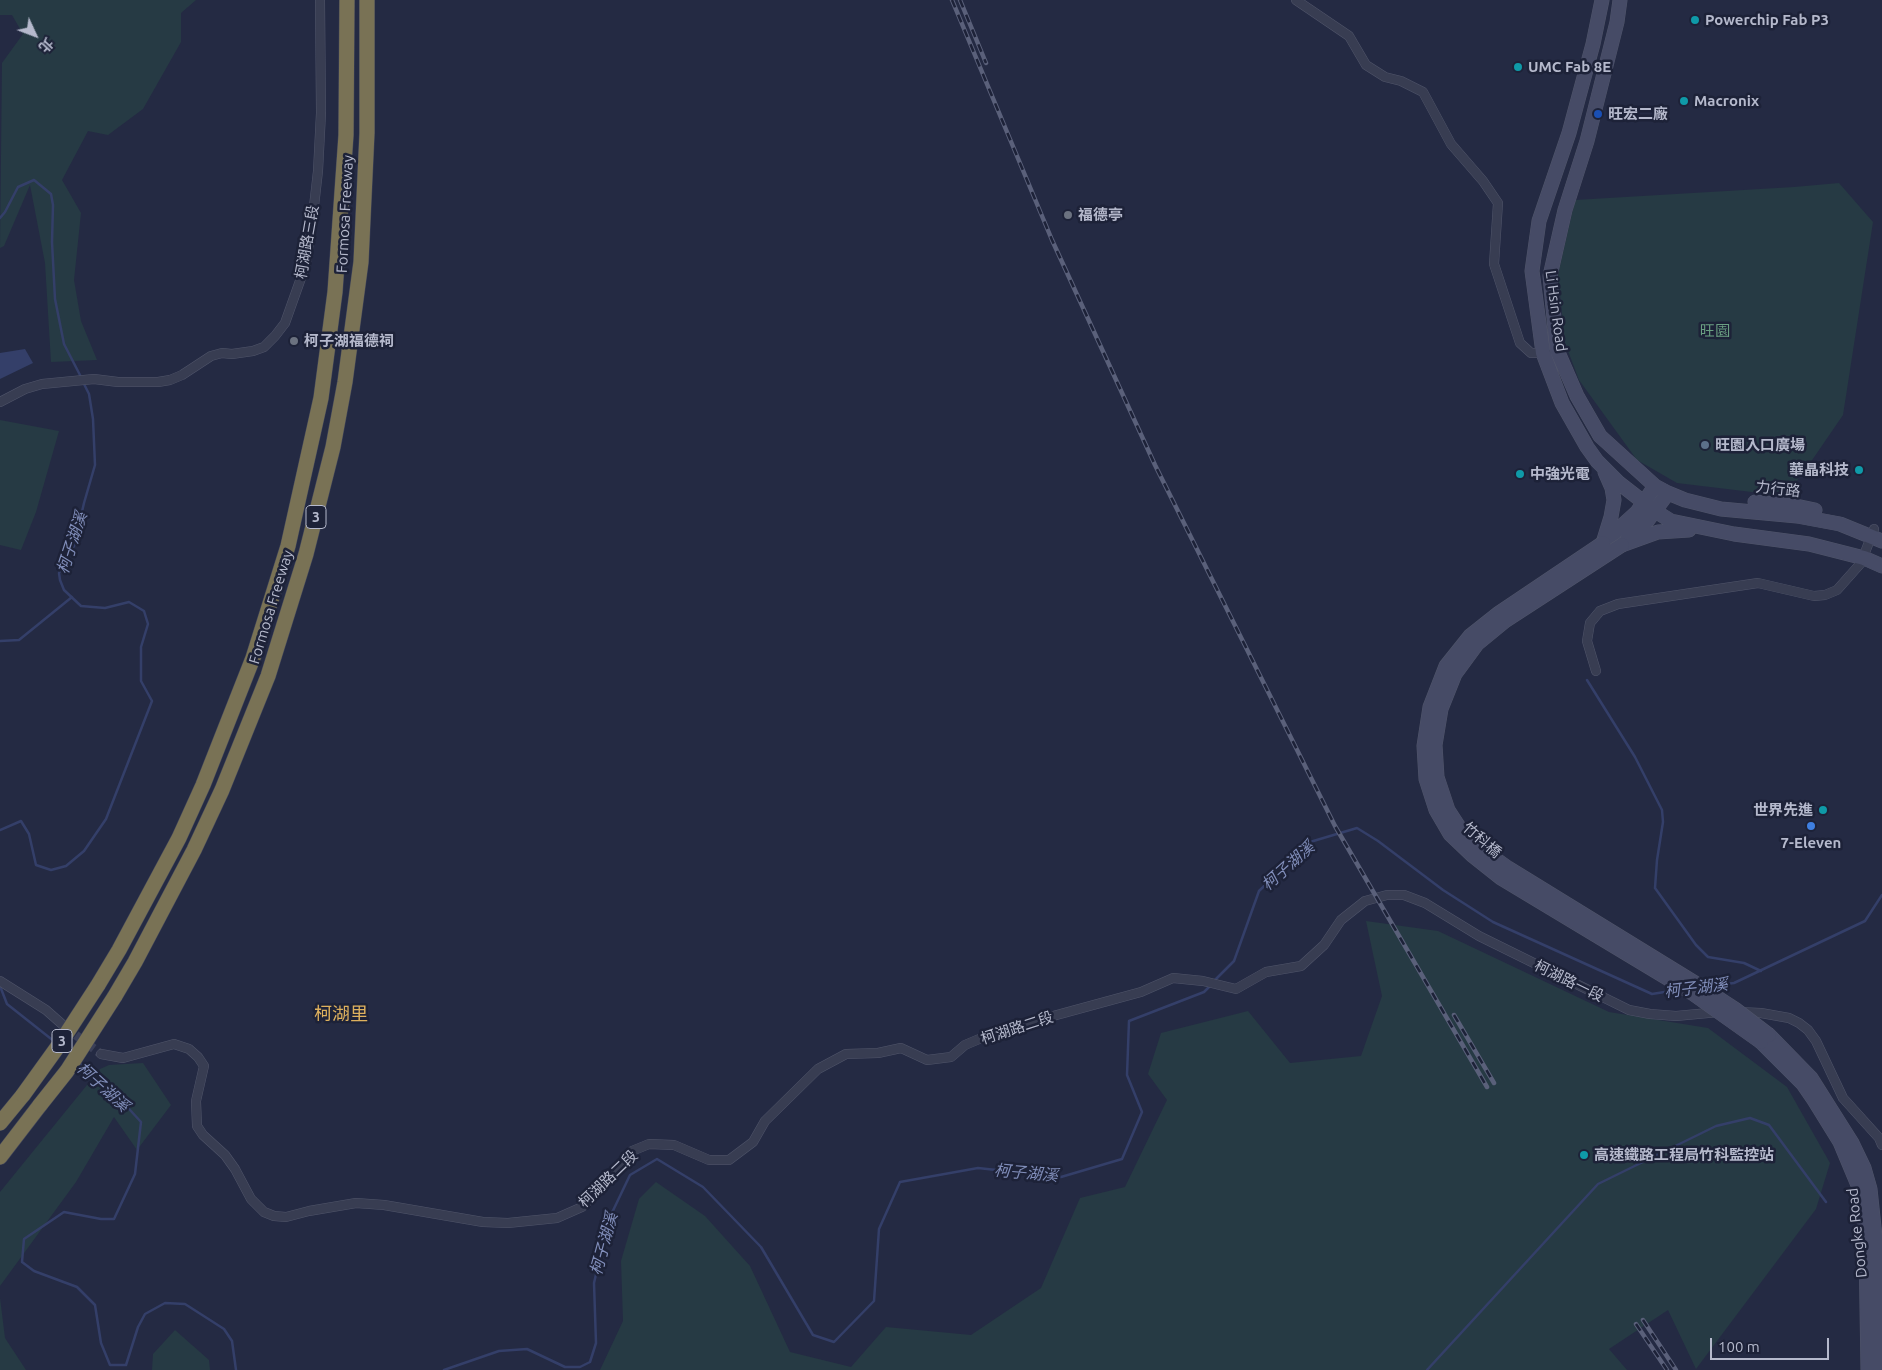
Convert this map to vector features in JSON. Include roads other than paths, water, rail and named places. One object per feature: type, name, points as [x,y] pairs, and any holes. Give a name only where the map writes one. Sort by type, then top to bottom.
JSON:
[{"type":"highway","name":"Formosa Freeway","points":[[0,1123],[59,1045],[98,985],[119,950],[179,838],[203,785],[251,665],[288,546],[321,398],[335,292],[346,135],[347,0]]},
{"type":"highway","name":"Formosa Freeway","points":[[0,1157],[67,1071],[135,962],[194,850],[222,790],[265,685],[306,554],[333,448],[345,382],[361,262],[367,133],[367,0]]},
{"type":"street","name":"柯湖路三段","points":[[0,402],[25,389],[42,384],[94,379],[118,382],[158,382],[170,380],[217,354],[253,352],[264,347],[275,336],[285,323],[306,264],[318,171],[321,113],[320,0]]},
{"type":"street","points":[[1296,0],[1349,36],[1366,65],[1385,77],[1401,81],[1424,92],[1451,144],[1483,181],[1498,203],[1494,264],[1520,343],[1531,353],[1557,350]]},
{"type":"street","name":"Li Hsin Road","points":[[1602,0],[1593,44],[1569,133],[1539,221],[1532,271],[1543,353],[1562,403],[1587,447],[1598,461],[1618,482],[1655,512],[1671,521],[1734,534],[1809,544],[1848,553],[1863,561]]},
{"type":"street","name":"Li Hsin Road","points":[[1620,0],[1613,41],[1587,141],[1565,210],[1550,276],[1557,350],[1577,396],[1600,436],[1655,486],[1668,493],[1685,500],[1721,509],[1797,516],[1840,524],[1878,535]]},
{"type":"street","points":[[1598,461],[1607,476],[1614,500],[1603,543]]},
{"type":"street","points":[[1603,543],[1637,512],[1655,486]]},
{"type":"street","points":[[1622,545],[1655,512],[1668,493]]},
{"type":"street","points":[[1622,545],[1658,532],[1681,530],[1734,534]]},
{"type":"street","points":[[1596,671],[1587,641],[1590,623],[1595,616],[1606,608],[1618,604],[1700,590],[1758,583],[1814,596],[1825,596],[1837,590],[1863,561],[1878,535]]},
{"type":"street","name":"竹科橋","points":[[1603,543],[1499,613],[1470,636],[1446,666],[1430,706],[1424,746],[1426,779],[1436,810],[1450,834],[1472,855],[1501,878],[1765,1038]]},
{"type":"street","name":"竹科橋","points":[[1622,545],[1505,621],[1477,644],[1455,674],[1441,709],[1435,746],[1437,777],[1448,810],[1461,830],[1483,850],[1508,868],[1735,1009],[1765,1038]]},
{"type":"street","points":[[1863,561],[1882,566]]},
{"type":"street","points":[[1863,561],[1882,573]]},
{"type":"street","name":"柯湖路一段","points":[[1236,989],[1266,972],[1301,966],[1324,945],[1342,920],[1365,901],[1387,895],[1404,895],[1425,903],[1479,936],[1629,1010],[1676,1016],[1723,1011],[1761,1013],[1789,1018],[1799,1023],[1808,1030],[1816,1041],[1843,1098],[1879,1138],[1882,1145]]},
{"type":"street","name":"柯湖路二段","points":[[101,1054],[123,1058],[174,1044],[189,1049],[198,1057],[204,1066],[196,1101],[197,1126],[235,1169],[250,1199],[264,1212],[274,1216],[286,1217],[308,1211],[356,1204],[384,1205],[483,1222],[534,1222],[557,1218],[582,1207],[632,1151],[648,1144],[674,1145],[709,1160],[729,1160],[753,1142],[765,1121],[818,1069],[846,1054],[878,1053],[901,1048],[927,1060],[951,1057],[965,1046],[998,1031],[1141,992],[1173,978],[1203,981],[1236,989]]},
{"type":"street","points":[[0,981],[46,1010],[63,1025]]},
{"type":"street","name":"Dongke Road","points":[[1765,1038],[1814,1100],[1840,1142],[1858,1185],[1866,1244],[1868,1370]]},
{"type":"street","name":"Dongke Road","points":[[1765,1038],[1811,1078],[1852,1143],[1864,1168],[1870,1190],[1878,1255],[1880,1370]]},
{"type":"water","points":[[25,349],[33,363],[0,379],[0,353]]},
{"type":"waterway","name":"柯子湖溪","points":[[0,218],[18,187],[34,180],[51,194],[53,205],[52,242],[55,299],[64,344],[81,377]]},
{"type":"waterway","name":"柯子湖溪","points":[[0,830],[21,821],[29,834],[36,865],[51,870],[66,866],[84,851],[106,819],[152,701],[141,681],[141,647],[148,624],[144,611],[129,602],[105,608],[81,606],[64,590],[60,580],[59,573],[74,546],[95,465],[93,419],[89,394],[83,382]]},
{"type":"waterway","points":[[0,641],[19,640],[72,597]]},
{"type":"waterway","points":[[1587,680],[1635,757],[1662,810],[1663,822],[1655,888],[1696,945],[1708,957],[1744,963],[1761,971]]},
{"type":"waterway","name":"柯子湖溪","points":[[1214,981],[1234,961],[1259,891],[1310,842],[1357,828],[1378,841],[1443,890],[1493,922],[1652,994],[1677,990]]},
{"type":"waterway","name":"柯子湖溪","points":[[1710,986],[1734,983],[1865,921],[1882,895]]},
{"type":"waterway","name":"柯子湖溪","points":[[444,1370],[499,1351],[527,1349],[565,1367],[580,1367],[590,1362],[596,1343],[594,1283],[609,1219],[630,1175],[657,1159],[703,1187],[761,1247],[813,1335],[834,1342],[874,1301],[879,1229],[900,1182],[978,1168],[1061,1177],[1122,1159],[1142,1112],[1127,1075],[1129,1021],[1204,992],[1211,985]]},
{"type":"waterway","name":"柯子湖溪","points":[[0,986],[7,1004],[55,1042]]},
{"type":"waterway","name":"柯子湖溪","points":[[78,1062],[120,1099],[141,1122],[135,1174],[114,1219],[101,1219],[64,1212],[24,1239],[22,1262],[34,1271],[77,1287],[95,1305],[101,1343],[110,1365],[126,1365],[138,1327],[145,1314],[165,1303],[185,1304],[224,1329],[232,1341],[236,1370]]},
{"type":"waterway","points":[[1427,1370],[1598,1184],[1716,1126],[1750,1118],[1769,1125],[1826,1202]]},
{"type":"tunnel","points":[[65,1027],[101,1054]]},
{"type":"railway","points":[[952,0],[1052,240],[1155,465],[1335,826],[1487,1087]]},
{"type":"railway","points":[[960,0],[986,63]]},
{"type":"railway","points":[[1454,1015],[1494,1083]]},
{"type":"railway","points":[[1643,1320],[1676,1370]]},
{"type":"railway","points":[[1636,1324],[1667,1370]]},
{"type":"place","name":"Powerchip Fab P3","points":[[1695,20]]},
{"type":"place","name":"UMC Fab 8E","points":[[1518,67]]},
{"type":"place","name":"Macronix","points":[[1684,101]]},
{"type":"place","name":"旺宏二廠","points":[[1598,114]]},
{"type":"place","name":"福德亭","points":[[1068,215]]},
{"type":"place","name":"柯子湖福德祠","points":[[294,341]]},
{"type":"place","name":"旺園入口廣場","points":[[1705,445]]},
{"type":"place","name":"華晶科技","points":[[1859,470]]},
{"type":"place","name":"中強光電","points":[[1520,474]]},
{"type":"place","name":"世界先進","points":[[1823,810]]},
{"type":"place","name":"7-Eleven","points":[[1811,826]]},
{"type":"place","name":"高速鐵路工程局竹科監控站","points":[[1584,1155]]},
{"type":"district","name":"柯湖里","points":[[341,1014]]},
{"type":"park label","name":"旺園","points":[[1715,331]]}]
